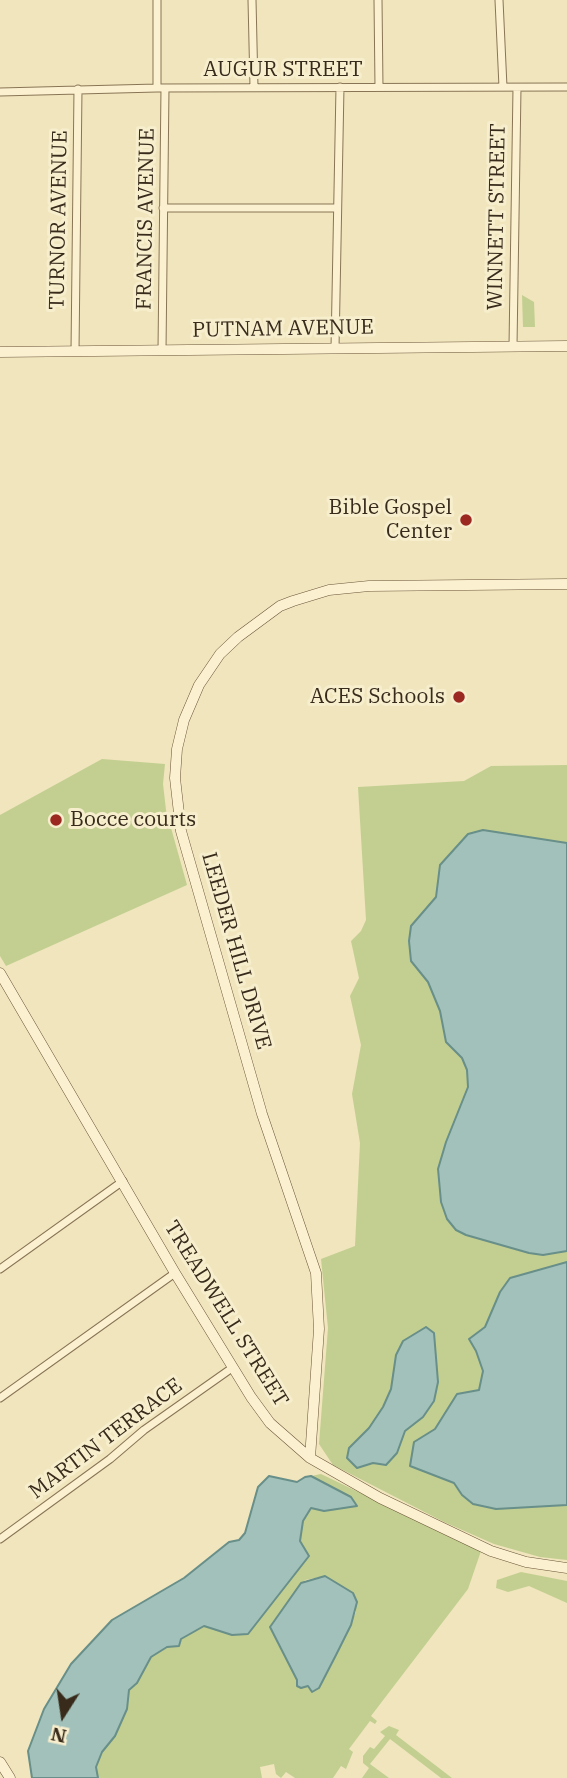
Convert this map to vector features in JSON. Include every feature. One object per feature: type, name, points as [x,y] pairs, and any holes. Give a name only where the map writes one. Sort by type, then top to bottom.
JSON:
[{"type":"street","name":"FRANCIS AVENUE","points":[[157,0],[163,208],[162,350]]},
{"type":"street","points":[[252,0],[254,87]]},
{"type":"street","points":[[378,0],[379,87]]},
{"type":"street","points":[[499,0],[503,87]]},
{"type":"street","name":"AUGUR STREET","points":[[0,92],[254,87],[567,86]]},
{"type":"street","points":[[335,348],[340,87]]},
{"type":"street","name":"WINNETT STREET","points":[[513,346],[517,88]]},
{"type":"street","name":"TURNOR AVENUE","points":[[75,351],[79,89]]},
{"type":"street","points":[[163,208],[337,208]]},
{"type":"street","name":"PUTNAM AVENUE","points":[[0,352],[567,346]]},
{"type":"street","name":"LEEDER HILL DRIVE","points":[[310,1458],[319,1329],[316,1272],[262,1114],[181,831],[175,778],[177,749],[184,720],[199,685],[220,654],[280,606],[293,601],[329,590],[369,586],[567,584]]},
{"type":"street","name":"TREADWELL STREET","points":[[0,973],[3,987],[232,1367],[270,1423],[310,1458],[375,1495],[491,1550],[526,1562],[567,1568]]},
{"type":"street","points":[[1,1265],[122,1181]]},
{"type":"street","points":[[0,1398],[175,1273]]},
{"type":"street","name":"MARTIN TERRACE","points":[[0,1539],[232,1367]]},
{"type":"street","points":[[0,1762],[10,1778]]},
{"type":"green space","points":[[522,295],[534,302],[535,327],[523,327]]},
{"type":"green space","points":[[102,759],[165,764],[163,784],[166,810],[187,885],[6,966],[0,956],[0,815]]},
{"type":"green space","points":[[567,765],[567,843],[483,830],[468,834],[438,877],[436,897],[411,926],[411,961],[428,982],[440,1011],[446,1042],[462,1058],[467,1070],[468,1086],[446,1142],[456,1230],[529,1253],[543,1255],[567,1251],[567,1262],[510,1278],[500,1292],[476,1351],[483,1371],[479,1390],[457,1394],[435,1429],[414,1442],[411,1466],[454,1483],[462,1495],[473,1504],[496,1509],[567,1505],[567,1560],[540,1557],[494,1544],[444,1522],[333,1465],[319,1444],[328,1328],[321,1259],[355,1246],[360,1143],[352,1094],[361,1045],[350,996],[359,978],[351,941],[361,931],[366,920],[358,787],[464,781],[491,766]]},
{"type":"green space","points":[[321,1474],[481,1551],[468,1589],[371,1716],[377,1721],[375,1724],[370,1721],[349,1749],[353,1752],[346,1769],[341,1766],[333,1778],[295,1778],[286,1772],[281,1778],[276,1774],[274,1764],[260,1767],[262,1778],[98,1778],[96,1767],[102,1752],[115,1736],[127,1709],[129,1690],[137,1683],[151,1657],[204,1626],[232,1635],[309,1557],[300,1541],[303,1521],[311,1508],[351,1497],[311,1476]],"holes":[[[325,1576],[355,1595],[356,1612],[319,1688],[310,1690],[308,1686],[297,1686],[297,1680],[270,1626],[305,1580]]]},
{"type":"green space","points":[[521,1572],[567,1581],[567,1603],[529,1586],[508,1592],[496,1588],[497,1580]]},
{"type":"green space","points":[[389,1726],[399,1730],[396,1735],[452,1778],[441,1778],[390,1739],[370,1764],[389,1778],[362,1778],[369,1768],[363,1763],[363,1756],[370,1747],[374,1749],[385,1736],[380,1732]]},
{"type":"water","points":[[483,830],[567,843],[567,1251],[543,1255],[529,1253],[466,1235],[456,1230],[447,1219],[441,1202],[438,1169],[468,1087],[467,1070],[462,1058],[446,1042],[440,1011],[428,982],[411,961],[409,941],[411,926],[436,897],[440,865],[468,834]]},
{"type":"water","points":[[567,1262],[567,1505],[496,1509],[473,1504],[462,1495],[454,1483],[410,1466],[414,1442],[435,1429],[457,1394],[479,1390],[483,1371],[469,1339],[485,1327],[500,1292],[510,1278]]},
{"type":"water","points":[[426,1327],[434,1333],[438,1382],[434,1401],[423,1417],[405,1431],[397,1453],[386,1465],[373,1463],[357,1468],[347,1458],[349,1448],[369,1428],[383,1407],[391,1389],[396,1355],[403,1341]]},
{"type":"water","points":[[269,1476],[297,1482],[311,1476],[351,1497],[357,1506],[324,1511],[311,1508],[303,1521],[300,1541],[309,1556],[248,1634],[232,1635],[204,1626],[181,1639],[179,1646],[167,1647],[151,1657],[137,1683],[129,1690],[127,1709],[115,1736],[102,1752],[96,1767],[98,1778],[32,1778],[28,1751],[44,1709],[71,1664],[112,1620],[184,1578],[229,1542],[239,1540],[245,1533],[258,1487]]},
{"type":"water","points":[[325,1576],[353,1593],[357,1602],[351,1625],[319,1688],[312,1692],[308,1686],[297,1686],[297,1680],[270,1627],[301,1583]]},
{"type":"place","name":"Bible Gospel Center","points":[[466,520]]},
{"type":"place","name":"ACES Schools","points":[[459,697]]},
{"type":"place","name":"Bocce courts","points":[[56,820]]}]
